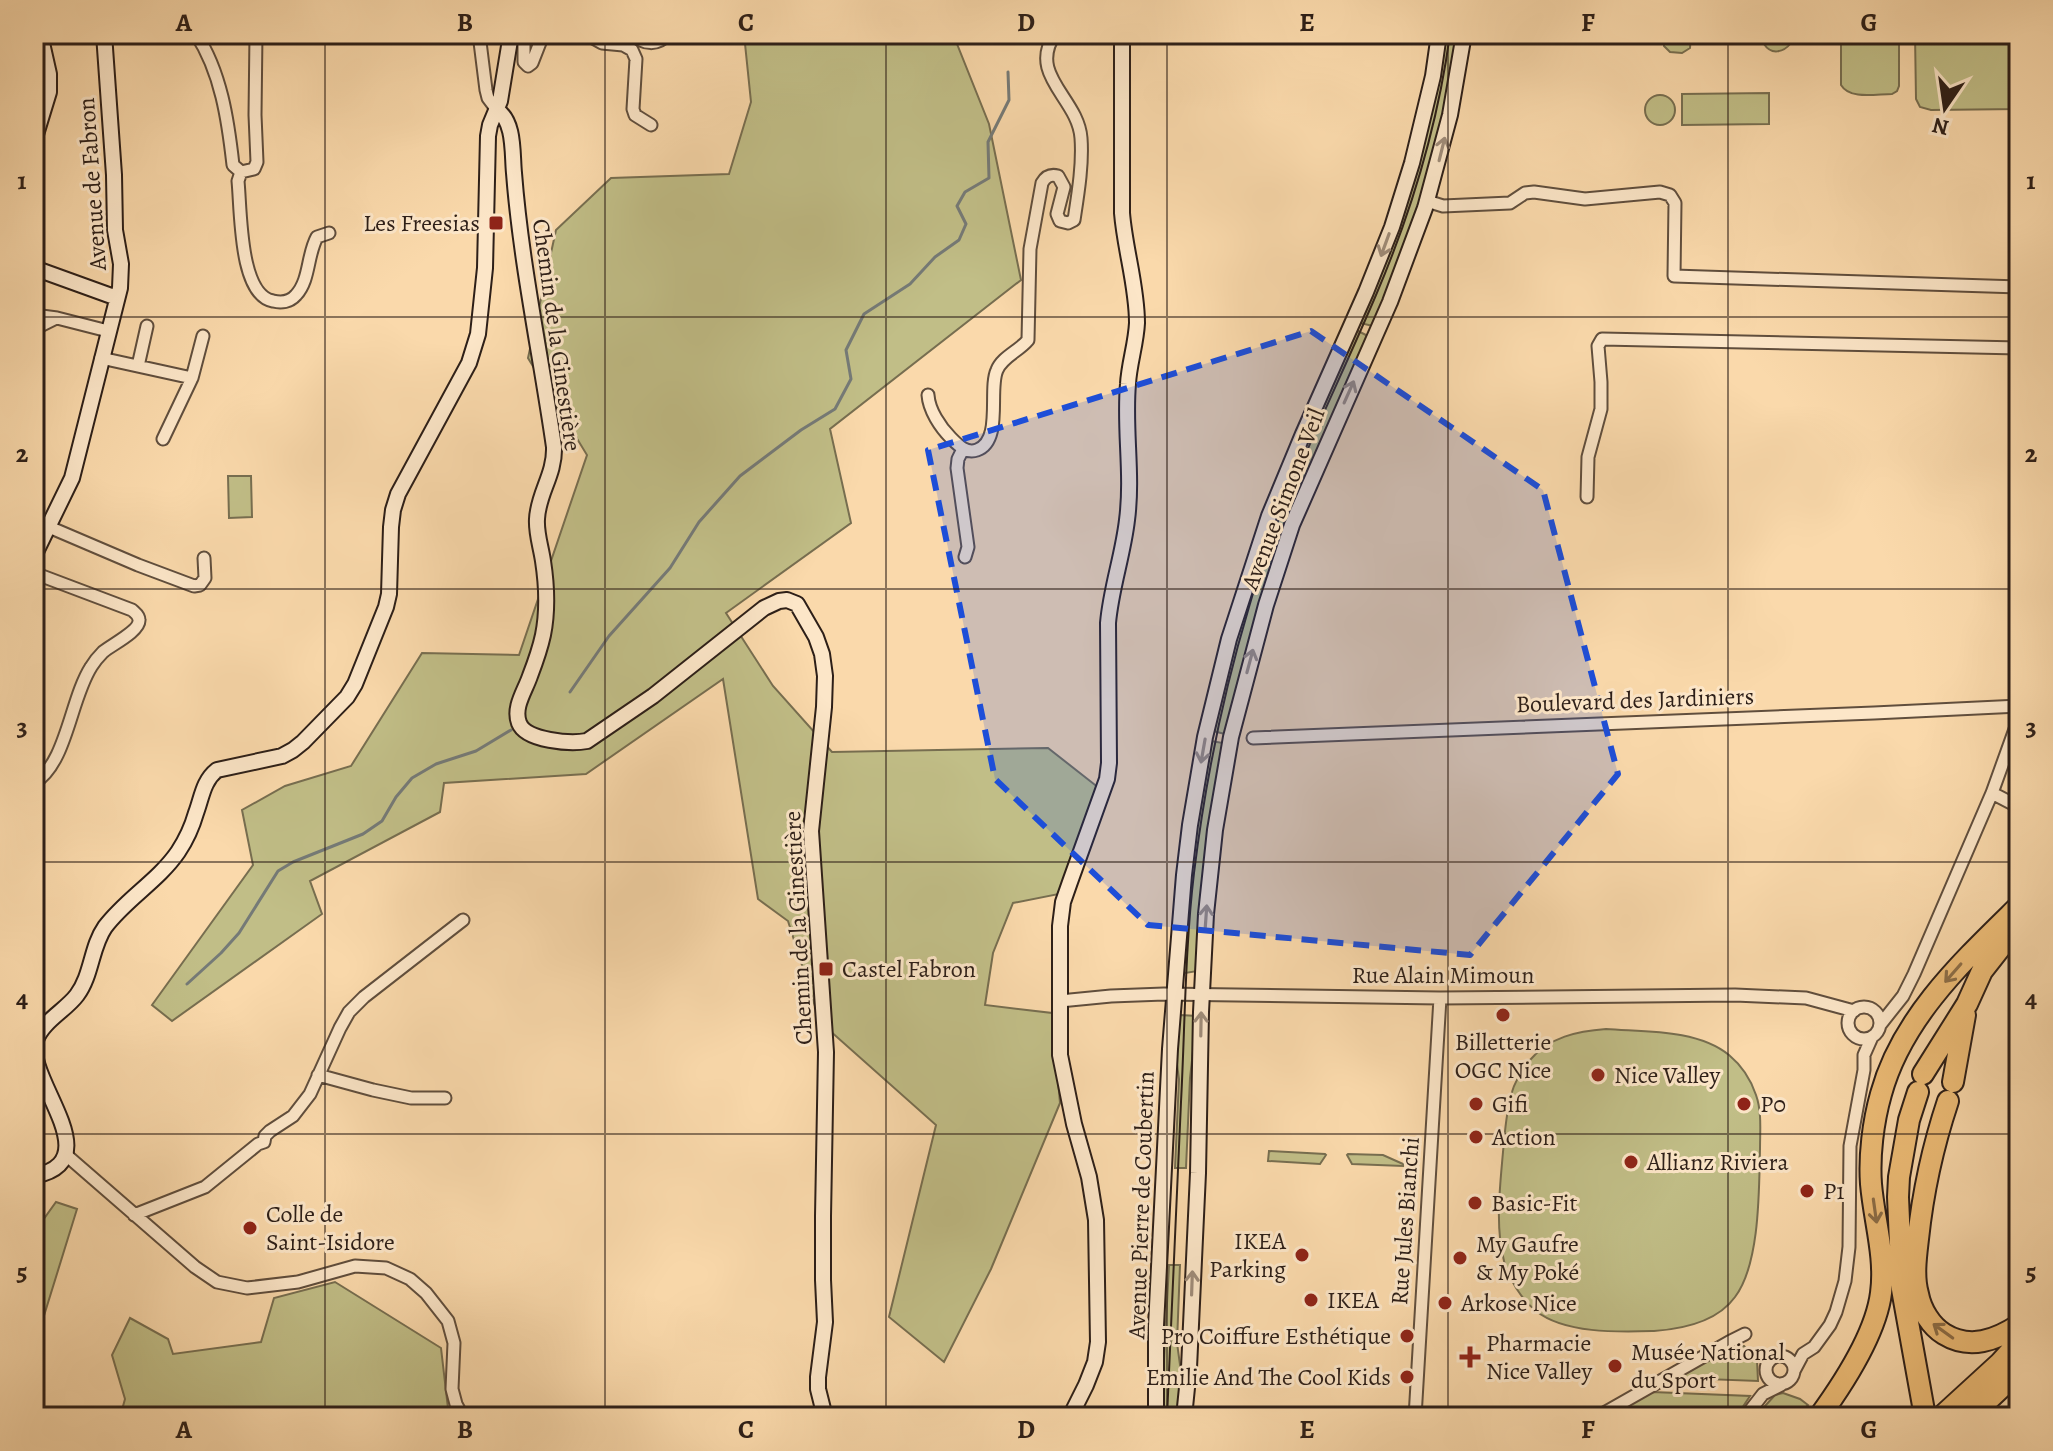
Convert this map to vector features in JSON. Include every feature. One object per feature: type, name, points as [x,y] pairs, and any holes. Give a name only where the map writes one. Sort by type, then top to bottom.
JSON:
[{"type":"highway","points":[[2018,1335],[2000,1363],[1932,1414],[1902,1289],[1898,1197],[1909,1120],[1921,1083],[1967,1004],[1982,971],[2016,923],[2019,895]]},
{"type":"highway","points":[[1819,1417],[1848,1373],[1879,1304],[1882,1273],[1871,1172],[1877,1112],[1888,1073],[1902,1041],[1938,991],[1970,954],[2016,923]]},
{"type":"highway","points":[[1967,1004],[1950,1091],[1927,1175],[1917,1254],[1918,1295],[1930,1320],[1952,1339],[1969,1343],[2018,1335]]},
{"type":"highway","points":[[1970,1417],[2019,1372]]},
{"type":"main road","points":[[34,141],[49,92],[49,74],[40,34]]},
{"type":"main road","name":"Avenue de Fabron","points":[[34,556],[72,478],[121,279],[115,230],[104,34]]},
{"type":"main road","points":[[34,1176],[54,1168],[65,1154],[67,1138],[35,1055],[36,1040],[79,992],[105,928],[166,868],[180,849],[211,775],[217,770],[282,756],[303,742],[347,697],[355,684],[389,594],[391,527],[398,494],[476,345],[485,268],[488,136],[500,101],[511,34]]},
{"type":"main road","points":[[1070,1417],[1095,1362],[1098,1342],[1096,1220],[1060,1055],[1060,926],[1063,902],[1107,779],[1108,623],[1123,551],[1130,483],[1128,384],[1137,325],[1123,234],[1122,34]]},
{"type":"main road","name":"Avenue Simone Veil","points":[[1175,995],[1190,825],[1205,737],[1229,639],[1283,480],[1392,227],[1412,163],[1433,76],[1439,34]]},
{"type":"main road","name":"Avenue Simone Veil","points":[[1202,995],[1215,830],[1231,737],[1254,646],[1292,525],[1399,279],[1427,201],[1450,115],[1464,34]]},
{"type":"main road","name":"Chemin de la Ginestière","points":[[497,110],[506,120],[510,135],[517,209],[554,447],[552,472],[537,510],[536,522],[548,594],[546,612],[537,656],[518,710],[519,723],[533,735],[562,742],[587,741],[653,696],[764,608],[779,601],[797,604],[822,654],[824,707],[811,831],[826,1052],[825,1322],[818,1377],[825,1417]]},
{"type":"main road","points":[[36,272],[117,298]]},
{"type":"main road","name":"Avenue Pierre de Coubertin","points":[[1156,1417],[1156,1326],[1175,995]]},
{"type":"main road","points":[[1184,1417],[1198,1173],[1202,995]]},
{"type":"street","points":[[196,34],[207,50],[227,118],[233,165],[241,172]]},
{"type":"street","points":[[241,172],[254,169],[257,162],[256,34]]},
{"type":"street","points":[[479,34],[486,90],[497,110]]},
{"type":"street","points":[[524,34],[524,62],[528,66],[541,40],[550,34]]},
{"type":"street","points":[[586,34],[602,43],[623,45],[632,50],[636,59],[633,109],[635,115],[651,125]]},
{"type":"street","points":[[633,34],[640,41],[654,43],[668,34]]},
{"type":"street","points":[[928,395],[929,405],[948,435],[963,449],[979,450],[986,443],[991,431],[995,372],[1028,340],[1030,249],[1045,178],[1058,176],[1064,187],[1057,214],[1060,221],[1068,223],[1074,220],[1079,190],[1081,138],[1078,123],[1047,69],[1048,46],[1055,34]]},
{"type":"street","points":[[241,172],[238,181],[246,268],[259,295],[271,301],[291,299],[305,279],[311,247],[317,237],[329,233]]},
{"type":"street","points":[[1427,201],[1443,206],[1470,205],[1510,203],[1525,193],[1534,192],[1585,199],[1660,192],[1670,195],[1675,203],[1674,276],[2019,287]]},
{"type":"street","points":[[34,315],[108,331]]},
{"type":"street","points":[[34,329],[57,318]]},
{"type":"street","points":[[138,366],[147,326]]},
{"type":"street","points":[[163,439],[192,378],[203,336]]},
{"type":"street","points":[[1587,497],[1588,457],[1601,409],[1598,346],[1602,339],[2019,348]]},
{"type":"street","points":[[101,358],[192,378]]},
{"type":"street","points":[[963,449],[957,468],[968,547],[965,557]]},
{"type":"street","points":[[49,527],[194,586],[200,585],[205,578],[204,558]]},
{"type":"street","points":[[34,573],[132,610],[139,622],[135,629],[102,653],[95,662],[81,685],[54,765],[34,783]]},
{"type":"street","name":"Boulevard des Jardiniers","points":[[1253,738],[2019,706]]},
{"type":"street","points":[[1880,1025],[1898,1004],[1914,974],[1992,793],[2019,718]]},
{"type":"street","points":[[1992,793],[2019,807]]},
{"type":"street","points":[[134,1215],[205,1187],[264,1142],[270,1131],[293,1116],[310,1094],[349,1012],[463,920]]},
{"type":"street","name":"Rue Alain Mimoun","points":[[1060,1001],[1175,995],[1440,998],[1790,996],[1854,1011]]},
{"type":"street","name":"Rue Jules Bianchi","points":[[1412,1415],[1440,998]]},
{"type":"street","points":[[1873,1010],[1898,1004]]},
{"type":"street","name":"Rue Alain Mimoun","points":[[1826,1005],[1848,1024]]},
{"type":"street","points":[[1763,1394],[1767,1364],[1773,1358],[1803,1354],[1814,1347],[1830,1325],[1845,1281],[1849,1247],[1850,1146],[1864,1055],[1880,1025],[1879,1017],[1873,1010],[1864,1007],[1851,1014],[1848,1024],[1864,1055]]},
{"type":"street","points":[[1439,1028],[1452,1033]]},
{"type":"street","points":[[1855,1036],[1863,1039],[1872,1037]]},
{"type":"street","points":[[318,1075],[411,1098],[445,1098]]},
{"type":"street","points":[[65,1154],[195,1267],[217,1282],[247,1288],[273,1285],[298,1282],[355,1266],[386,1268],[410,1279],[426,1293],[448,1321],[454,1343],[452,1389],[463,1417]]},
{"type":"street","points":[[1597,1417],[1745,1334]]},
{"type":"street","points":[[1745,1417],[1763,1394],[1789,1381],[1803,1354]]},
{"type":"street","points":[[1782,1356],[1792,1363],[1794,1371]]},
{"type":"street","points":[[1766,1369],[1770,1380],[1781,1384]]},
{"type":"highlighted area","points":[[1311,331],[1543,490],[1618,774],[1470,955],[1148,925],[995,779],[928,450]]},
{"type":"shaded area","points":[[744,34],[953,34],[989,124],[1021,280],[830,429],[851,523],[726,613],[773,686],[832,752],[1048,748],[1099,788],[1059,894],[1013,903],[993,953],[985,1005],[1052,1013],[1060,1103],[991,1269],[944,1362],[889,1317],[936,1125],[820,1022],[788,921],[758,899],[723,679],[586,774],[444,783],[440,812],[310,881],[322,914],[172,1021],[152,1005],[253,865],[242,810],[285,786],[351,766],[422,653],[519,655],[587,455],[528,358],[556,230],[611,178],[729,174],[751,102]]},
{"type":"shaded area","points":[[1444,34],[1459,34],[1452,79],[1421,206],[1373,326],[1360,323],[1359,320]]},
{"type":"shaded area","points":[[1664,34],[1691,34],[1690,48],[1682,53],[1670,52],[1664,46]]},
{"type":"shaded area","points":[[1763,34],[1791,34],[1791,43],[1781,51],[1774,51],[1764,44]]},
{"type":"shaded area","points":[[1841,34],[1899,34],[1897,91],[1864,95],[1845,90],[1841,85]]},
{"type":"shaded area","points":[[1915,34],[2019,34],[2019,109],[1931,110],[1920,107],[1916,99]]},
{"type":"shaded area","points":[[1769,93],[1769,124],[1682,125],[1682,94]]},
{"type":"shaded area","points":[[1660,95],[1671,99],[1675,110],[1671,121],[1660,125],[1649,121],[1645,110],[1649,99]]},
{"type":"shaded area","points":[[1356,330],[1368,336],[1321,443],[1225,734],[1213,731],[1233,641],[1287,482]]},
{"type":"shaded area","points":[[228,476],[251,476],[252,517],[229,518]]},
{"type":"shaded area","points":[[1211,741],[1223,743],[1198,971],[1185,973],[1182,971],[1188,875]]},
{"type":"shaded area","points":[[1180,1015],[1197,1016],[1190,1078],[1186,1168],[1175,1168],[1179,1079],[1174,1043]]},
{"type":"shaded area","name":"Allianz Riviera","points":[[1606,1029],[1670,1033],[1702,1040],[1729,1055],[1741,1068],[1758,1101],[1758,1205],[1749,1266],[1743,1283],[1728,1306],[1688,1326],[1625,1332],[1562,1324],[1548,1319],[1525,1301],[1512,1282],[1504,1261],[1499,1220],[1500,1193],[1507,1114],[1515,1084],[1530,1060],[1546,1046],[1585,1031]]},
{"type":"shaded area","points":[[1269,1151],[1326,1155],[1320,1164],[1268,1161]]},
{"type":"shaded area","points":[[1348,1154],[1383,1155],[1403,1166],[1352,1164]]},
{"type":"shaded area","points":[[56,1202],[77,1209],[34,1348],[34,1221],[43,1220]]},
{"type":"shaded area","points":[[1169,1265],[1180,1265],[1177,1343],[1182,1379],[1177,1417],[1161,1417]]},
{"type":"shaded area","points":[[335,1282],[441,1348],[449,1417],[120,1417],[125,1399],[112,1355],[130,1318],[168,1339],[173,1354],[261,1342],[274,1298]]},
{"type":"shaded area","points":[[1744,1346],[1757,1360],[1758,1381],[1677,1378],[1729,1348]]},
{"type":"shaded area","points":[[1652,1392],[1750,1396],[1736,1417],[1608,1417]]},
{"type":"shaded area","points":[[1783,1393],[1808,1405],[1796,1417],[1755,1417],[1775,1395]]},
{"type":"waterway","points":[[570,692],[609,636],[670,568],[699,522],[740,476],[801,430],[835,409],[851,379],[846,350],[864,314],[910,284],[935,257],[959,240],[966,224],[957,206],[965,192],[989,178],[988,142],[1009,100],[1008,72]]},
{"type":"waterway","points":[[187,984],[239,933],[278,871],[363,834],[382,821],[412,778],[436,764],[476,751],[511,730]]},
{"type":"tram line","points":[[1167,1417],[1189,930],[1198,839],[1209,772],[1240,640],[1276,527],[1376,295],[1412,200],[1431,134],[1450,34]]},
{"type":"place","name":"Les Freesias","points":[[496,223]]},
{"type":"place","name":"Castel Fabron","points":[[826,969]]},
{"type":"place","name":"Billetterie OGC Nice","points":[[1503,1015]]},
{"type":"place","name":"Nice Valley","points":[[1598,1075]]},
{"type":"place","name":"Gifi","points":[[1476,1104]]},
{"type":"place","name":"P0","points":[[1744,1104]]},
{"type":"place","name":"Action","points":[[1476,1137]]},
{"type":"place","name":"Allianz Riviera","points":[[1631,1162]]},
{"type":"place","name":"P1","points":[[1807,1191]]},
{"type":"place","name":"Basic-Fit","points":[[1475,1203]]},
{"type":"place","name":"Colle de Saint-Isidore","points":[[250,1228]]},
{"type":"place","name":"IKEA Parking","points":[[1302,1255]]},
{"type":"place","name":"My Gaufre & My Poké","points":[[1460,1258]]},
{"type":"place","name":"IKEA","points":[[1311,1300]]},
{"type":"place","name":"Arkose Nice","points":[[1445,1303]]},
{"type":"place","name":"Pro Coiffure Esthétique","points":[[1407,1336]]},
{"type":"place","name":"Pharmacie Nice Valley","points":[[1470,1357]]},
{"type":"place","name":"Musée National du Sport","points":[[1615,1366]]},
{"type":"place","name":"Emilie And The Cool Kids","points":[[1407,1377]]}]
